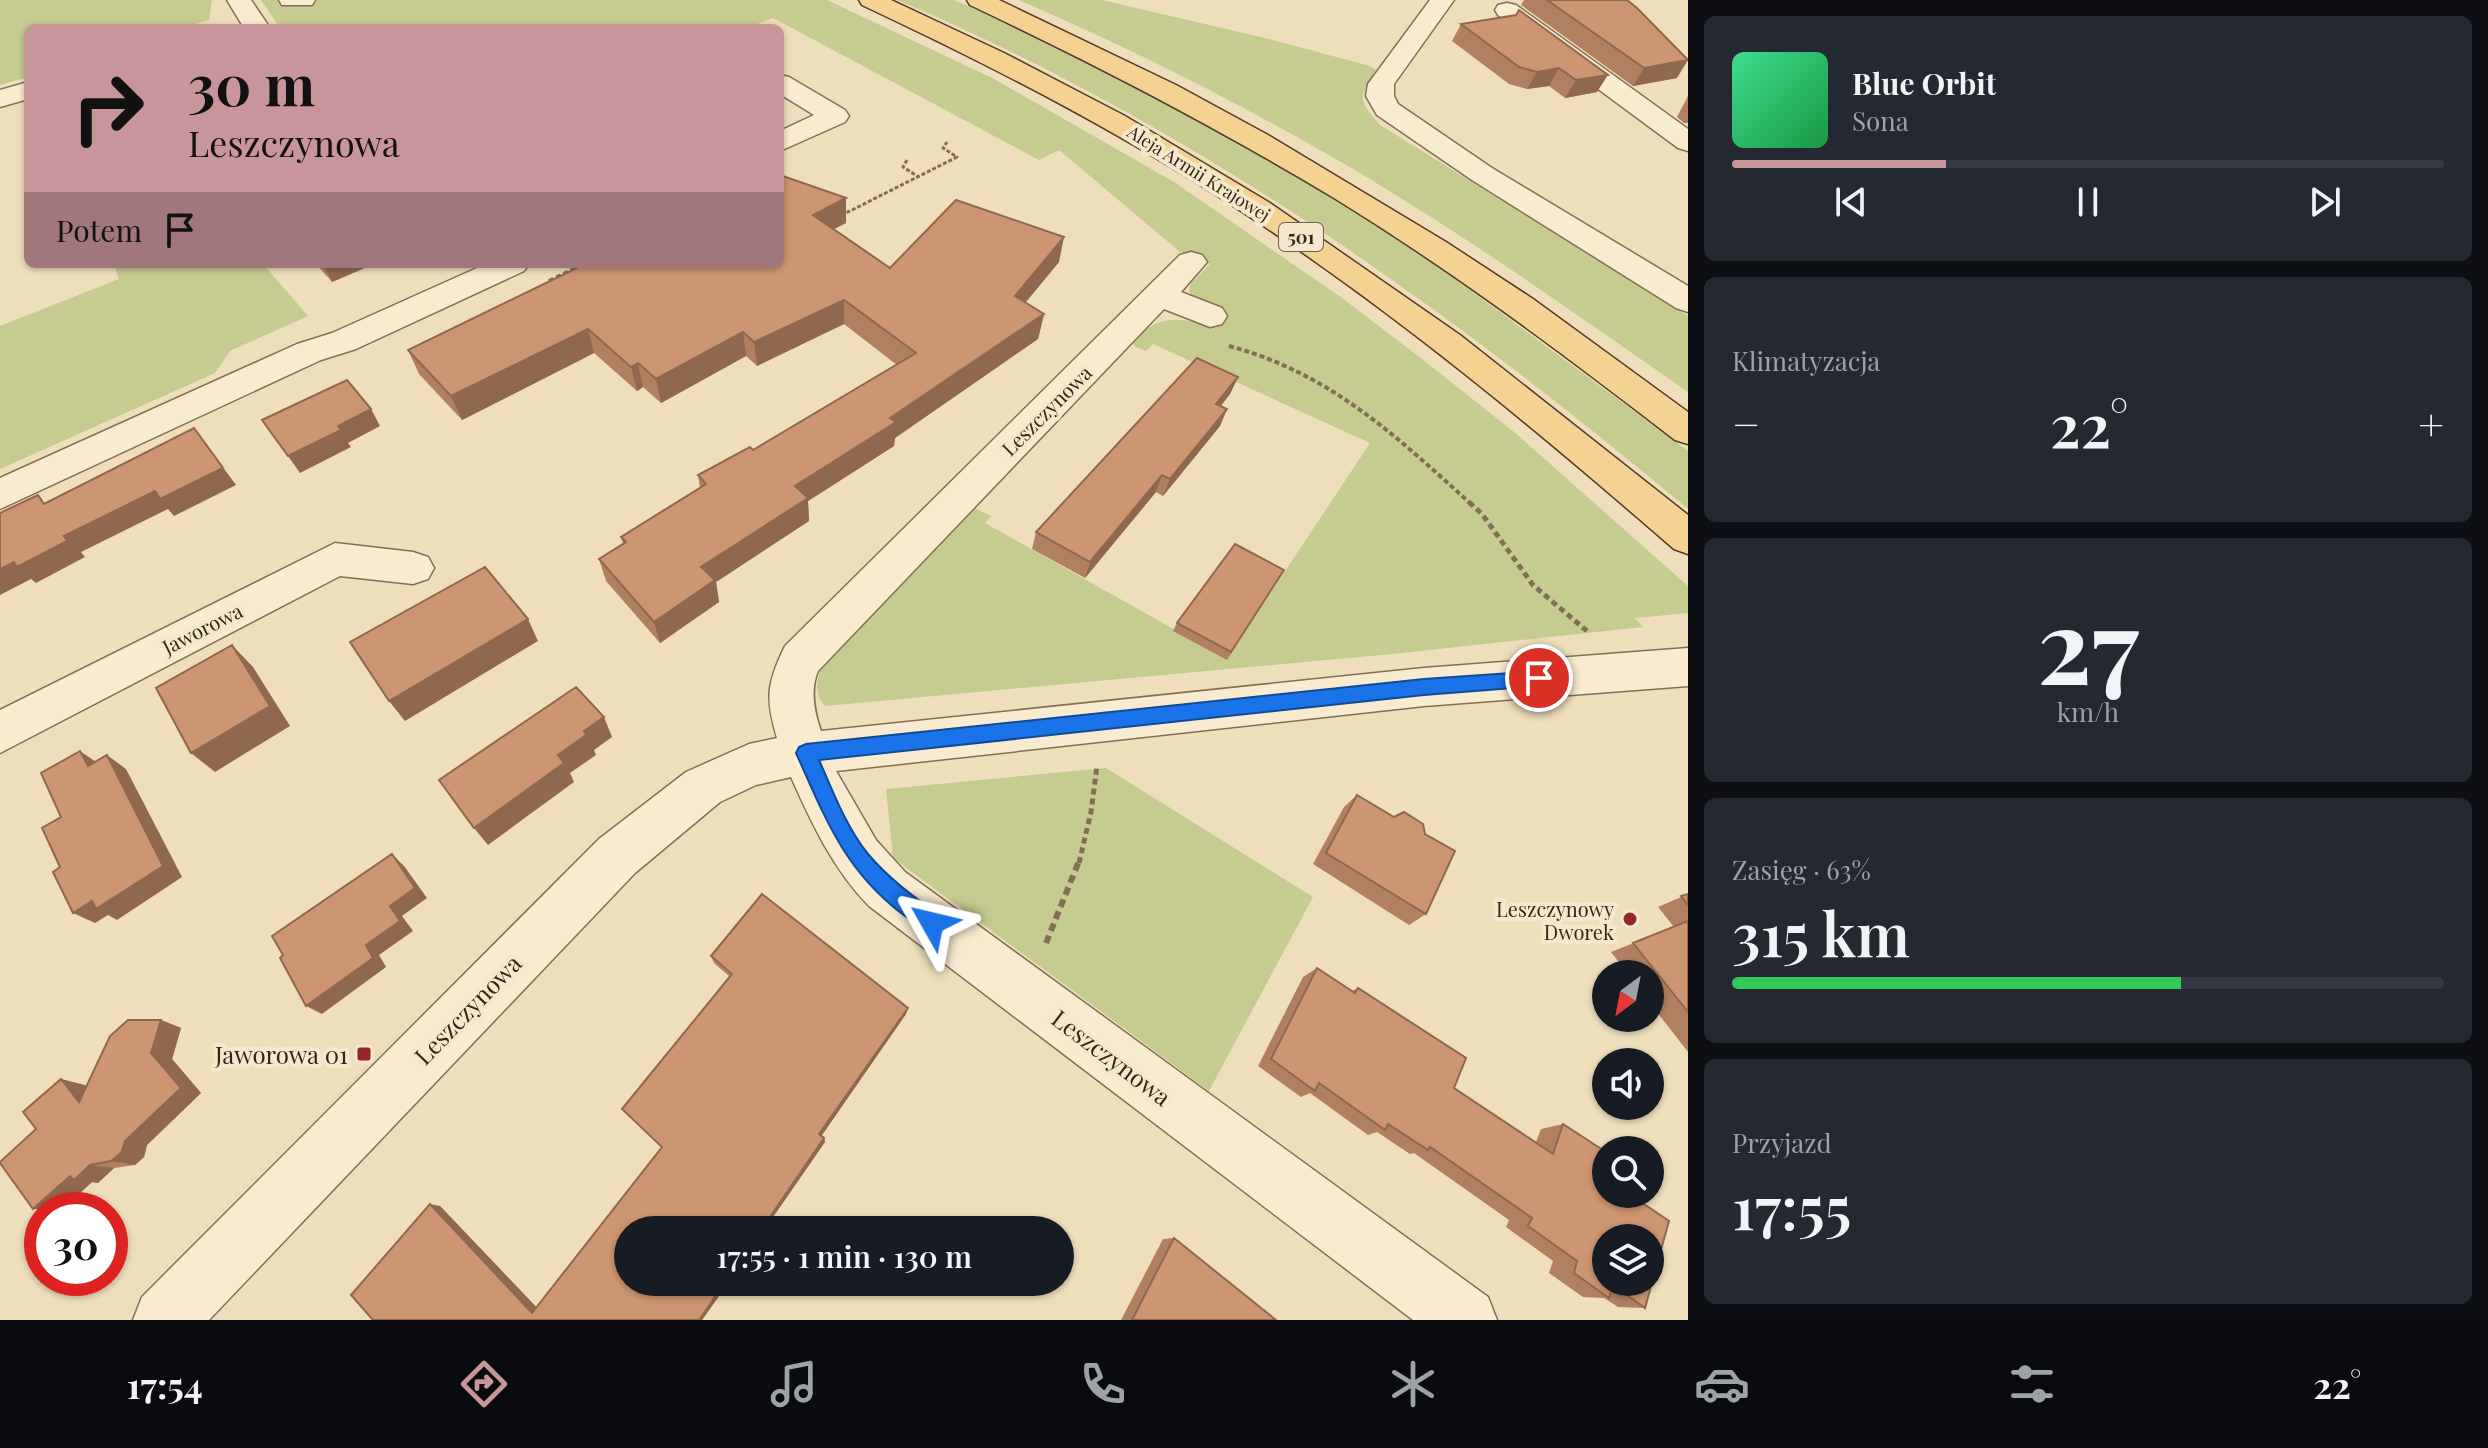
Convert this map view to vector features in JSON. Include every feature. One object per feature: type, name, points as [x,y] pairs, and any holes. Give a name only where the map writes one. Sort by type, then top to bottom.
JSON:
[{"type":"main road","name":"Aleja Armii Krajowej","points":[[871,0],[1082,104],[1196,169],[1274,219],[1471,359],[1688,538]]},
{"type":"main road","points":[[979,0],[1156,83],[1282,152],[1483,280],[1613,372],[1688,431]]},
{"type":"street","points":[[291,0],[303,0]]},
{"type":"street","points":[[1442,0],[1381,84],[1380,96],[1387,109],[1482,174],[1688,301]]},
{"type":"street","points":[[1507,10],[1688,142]]},
{"type":"street","points":[[784,85],[835,116],[784,140]]},
{"type":"street","points":[[0,99],[24,91]]},
{"type":"street","name":"Leszczynowa","points":[[1191,262],[801,659],[791,683],[793,713],[806,753],[837,821],[859,859],[887,889],[1465,1320]]},
{"type":"street","points":[[0,494],[309,352],[344,341],[504,268]]},
{"type":"street","points":[[1159,295],[1210,316]]},
{"type":"street","name":"Jaworowa","points":[[0,733],[335,559],[413,568]]},
{"type":"street","name":"Leszczynowa","points":[[165,1320],[617,856],[703,787],[749,765],[806,753],[1424,687],[1685,667]]},
{"type":"path","points":[[835,206],[848,212],[957,157],[943,148],[947,142]]},
{"type":"path","points":[[907,160],[903,167],[918,176]]},
{"type":"path","points":[[1227,346],[1267,356],[1342,396],[1379,421],[1482,514],[1533,585],[1590,633]]},
{"type":"path","points":[[1021,990],[1066,905],[1084,848],[1097,762]]},
{"type":"green space","points":[[0,0],[212,0],[209,20],[196,24],[24,24],[24,78],[0,85]]},
{"type":"green space","points":[[261,0],[827,0],[994,79],[1174,182],[1342,298],[1514,432],[1688,586],[1688,613],[1635,618],[1643,627],[1392,654],[825,706],[817,691],[822,664],[974,508],[991,516],[985,523],[1227,659],[1370,443],[1153,344],[1146,351],[1134,346],[1133,341],[1142,332],[1160,322],[1178,320],[1211,325],[1189,291],[1191,283],[1210,264],[1179,251],[1059,150],[1039,160],[773,18],[757,24],[277,24]]},
{"type":"green space","points":[[897,0],[954,0],[1111,70],[1285,169],[1420,253],[1688,451],[1688,509],[1504,362],[1312,225],[1110,103],[1005,49]]},
{"type":"green space","points":[[1019,0],[1102,0],[1370,66],[1376,70],[1363,99],[1380,125],[1688,316],[1688,392],[1496,259],[1348,166],[1195,82]]},
{"type":"green space","points":[[115,268],[266,268],[308,316],[230,351],[215,373],[0,469],[0,326],[119,279]]},
{"type":"green space","points":[[1106,768],[1313,897],[1209,1091],[893,858],[886,789]]},
{"type":"building","points":[[1547,0],[1627,0],[1688,60],[1644,68]]},
{"type":"building","points":[[1519,10],[1608,75],[1576,80],[1559,68],[1537,72],[1519,67],[1461,24],[1516,15]]},
{"type":"building","points":[[784,176],[846,198],[813,215],[890,268],[956,200],[1064,237],[1015,296],[1044,314],[890,418],[896,422],[795,486],[808,498],[701,567],[715,580],[654,622],[599,559],[626,542],[621,537],[706,484],[698,475],[750,447],[753,450],[916,353],[844,300],[754,342],[743,332],[656,379],[638,363],[631,367],[588,329],[451,396],[408,350],[577,268],[784,268]]},
{"type":"building","points":[[1197,358],[1238,377],[1216,404],[1227,409],[1170,479],[1162,475],[1090,562],[1036,532]]},
{"type":"building","points":[[347,380],[371,409],[338,426],[341,430],[288,456],[262,420]]},
{"type":"building","points":[[194,428],[223,468],[160,499],[155,491],[64,536],[67,541],[17,567],[14,562],[0,569],[0,513],[38,495],[44,504]]},
{"type":"building","points":[[1235,544],[1284,570],[1231,652],[1177,623]]},
{"type":"building","points":[[485,567],[528,619],[389,701],[350,642]]},
{"type":"building","points":[[232,645],[270,706],[191,753],[156,688]]},
{"type":"building","points":[[576,687],[604,717],[584,731],[586,735],[558,755],[564,763],[474,828],[439,780]]},
{"type":"building","points":[[80,751],[88,766],[107,755],[163,866],[96,909],[92,901],[73,913],[53,872],[60,867],[42,828],[61,817],[41,773]]},
{"type":"building","points":[[1357,795],[1394,817],[1404,812],[1423,824],[1425,834],[1455,851],[1426,914],[1326,853]]},
{"type":"building","points":[[392,854],[415,888],[390,906],[400,921],[366,945],[373,958],[306,1006],[280,958],[283,955],[272,936]]},
{"type":"building","points":[[762,894],[908,1008],[819,1134],[824,1138],[771,1216],[614,1216],[614,1296],[715,1296],[699,1320],[373,1320],[351,1295],[430,1204],[532,1313],[662,1147],[622,1109],[732,974],[711,956]]},
{"type":"building","points":[[1688,921],[1688,1012],[1664,982],[1664,960],[1647,960],[1633,943]]},
{"type":"building","points":[[1317,968],[1355,993],[1358,988],[1466,1058],[1454,1088],[1553,1154],[1563,1124],[1592,1143],[1592,1208],[1650,1208],[1669,1221],[1664,1239],[1664,1224],[1592,1224],[1592,1286],[1574,1273],[1577,1261],[1528,1226],[1532,1218],[1430,1147],[1428,1150],[1388,1124],[1385,1130],[1319,1083],[1315,1091],[1271,1059]]},
{"type":"building","points":[[128,1020],[161,1020],[151,1053],[181,1088],[125,1141],[121,1153],[111,1161],[90,1165],[74,1180],[70,1176],[52,1192],[24,1192],[24,1196],[0,1163],[36,1129],[23,1112],[61,1079],[79,1102],[110,1036]]},
{"type":"building","points":[[1174,1238],[1276,1320],[1132,1320]]},
{"type":"building","points":[[1628,1296],[1648,1296],[1645,1308]]},
{"type":"place","name":"Leszczynowy Dworek","points":[[1630,919]]},
{"type":"place","name":"Jaworowa 01","points":[[364,1054]]},
{"type":"route","points":[[932,923],[887,889],[859,859],[837,821],[806,753],[1424,687],[1539,678]]}]
